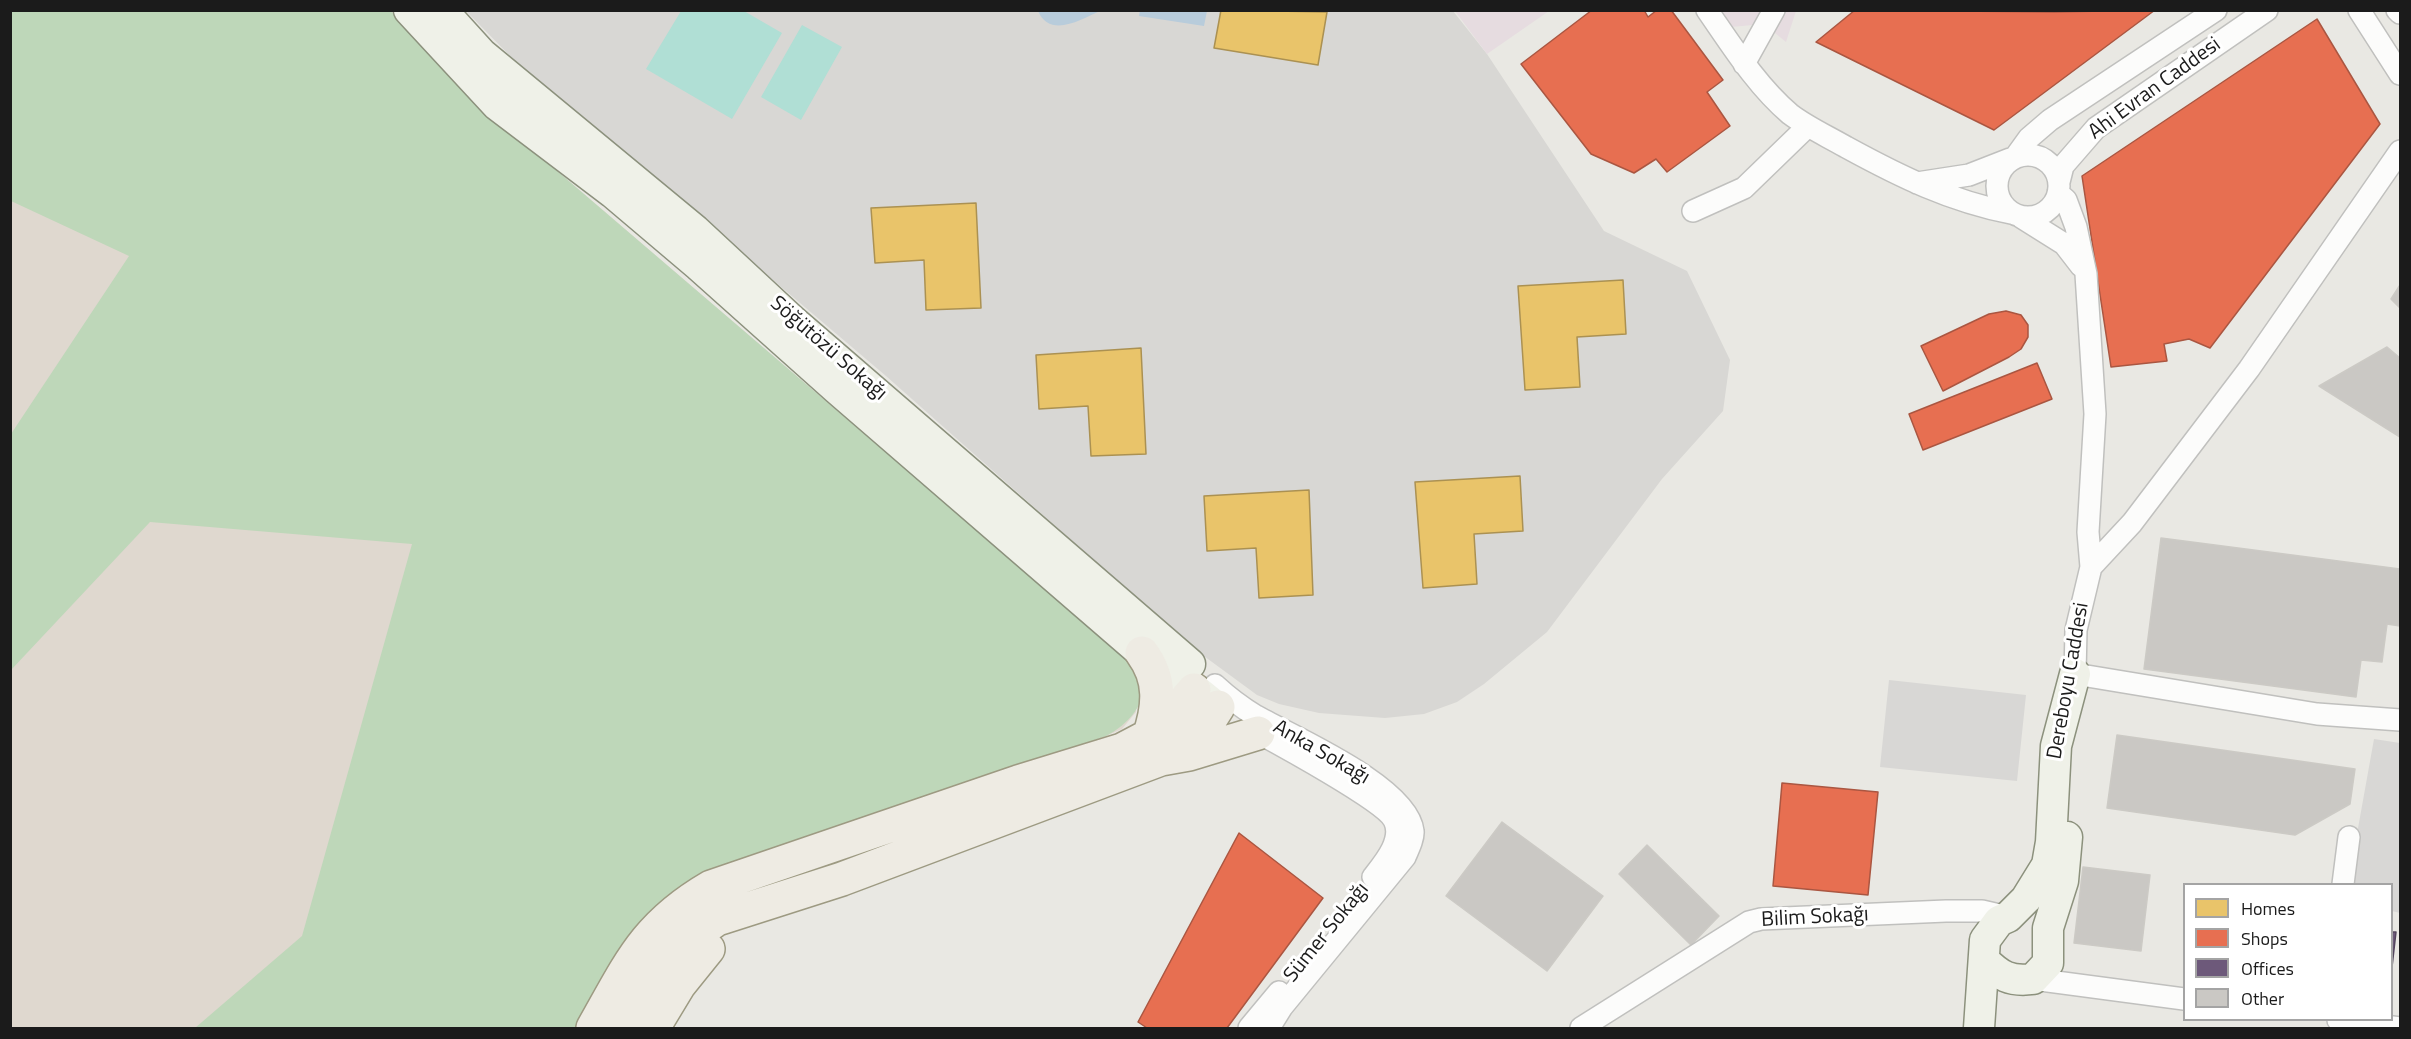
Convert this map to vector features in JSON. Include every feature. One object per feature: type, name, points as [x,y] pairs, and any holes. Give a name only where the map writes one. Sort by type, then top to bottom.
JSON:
[{"type":"main road","points":[[1142,653],[1155,674],[1157,686],[1155,748]]},
{"type":"main road","points":[[653,1029],[679,985],[705,952],[749,917],[779,901],[1155,748],[1170,719],[1209,694]]},
{"type":"main road","points":[[593,1029],[649,936],[683,903],[711,888],[1018,782],[1122,750],[1155,748],[1190,754],[1258,733]]},
{"type":"main road","points":[[625,1029],[659,974],[694,935],[717,919],[731,913],[779,901]]},
{"type":"street","name":"Söğütözü Sokağı","points":[[409,10],[497,105],[613,193],[698,264],[838,390],[1142,653],[1209,694]]},
{"type":"street","name":"Söğütözü Sokağı","points":[[442,10],[482,54],[696,230],[793,321],[1209,694]]},
{"type":"street","points":[[1707,10],[1744,64],[1790,113],[1808,126],[1917,183],[1953,199],[2016,215],[2040,215],[2048,210],[2059,188],[2051,165],[2044,159],[2035,155],[2013,158],[1998,176],[1996,186],[1998,197],[2016,215],[2064,244],[2086,274]]},
{"type":"street","points":[[1744,64],[1774,10]]},
{"type":"street","name":"Ahi Evran Caddesi","points":[[1917,183],[1969,175],[2013,158],[2029,138],[2050,120],[2216,10]]},
{"type":"street","name":"Ahi Evran Caddesi","points":[[2059,188],[2064,166],[2096,128],[2267,10]]},
{"type":"street","points":[[2359,10],[2400,74]]},
{"type":"street","points":[[1693,212],[1744,188],[1808,126]]},
{"type":"street","points":[[2091,567],[2132,524],[2249,369],[2398,157]]},
{"type":"street","name":"Dereboyu Caddesi","points":[[1984,950],[1999,921],[2008,916],[2026,898],[2047,865],[2051,842],[2056,746],[2075,674],[2076,630],[2091,567],[2088,532],[2095,414],[2086,274],[2076,226],[2059,188]]},
{"type":"street","points":[[1992,1029],[1992,1010],[1997,1001],[2033,979],[2048,963],[2047,938],[2063,881],[2079,694],[2075,674],[2317,714],[2400,720]]},
{"type":"street","name":"Anka Sokağı","points":[[1209,694],[1258,733],[1374,802],[1405,832]]},
{"type":"street","name":"Anka Sokağı","points":[[1209,694],[1233,701],[1319,748],[1388,794],[1407,813],[1405,832]]},
{"type":"street","name":"Sümer Sokağı","points":[[1249,1029],[1384,863],[1395,843],[1405,832]]},
{"type":"street","name":"Sümer Sokağı","points":[[1269,1029],[1282,1007],[1405,857],[1405,832]]},
{"type":"street","points":[[2343,883],[2349,837]]},
{"type":"street","name":"Bilim Sokağı","points":[[1581,1029],[1749,922],[1946,911],[1982,911],[2008,916]]},
{"type":"street","points":[[2008,916],[2040,928],[2047,938]]},
{"type":"street","name":"Bilim Sokağı","points":[[1604,1029],[1736,939],[1760,929],[1966,922],[1978,927],[1985,934],[1984,950]]},
{"type":"street","points":[[1984,950],[2006,979],[2018,981],[2033,979],[2183,999]]},
{"type":"street","points":[[1979,1029],[1979,997],[1984,950]]},
{"type":"street","points":[[2346,1021],[2400,1028]]},
{"type":"shaded area","points":[[1140,10],[1207,11],[1204,26],[1139,16]]},
{"type":"shaded area","points":[[10,11],[391,11],[459,87],[1126,658],[1136,712],[1122,729],[1106,736],[680,887],[649,913],[632,932],[578,1028],[11,1028]]},
{"type":"shaded area","points":[[466,11],[1453,11],[1487,54],[1604,231],[1687,271],[1730,360],[1723,411],[1662,479],[1547,632],[1484,684],[1457,702],[1424,714],[1385,718],[1319,713],[1279,704],[1257,695],[1193,648],[886,376],[515,61]]},
{"type":"shaded area","points":[[681,11],[744,11],[782,33],[732,119],[646,69]]},
{"type":"shaded area","points":[[1038,11],[1100,11],[1067,25],[1058,25],[1050,24]]},
{"type":"shaded area","points":[[1455,11],[1549,11],[1487,54]]},
{"type":"shaded area","points":[[1720,11],[1796,11],[1786,42],[1764,24],[1731,27]]},
{"type":"shaded area","points":[[802,25],[842,47],[801,120],[761,97]]},
{"type":"shaded area","points":[[1889,680],[2026,695],[2017,781],[1880,767]]},
{"type":"shaded area","points":[[2374,739],[2400,743],[2400,913],[2393,911],[2393,883],[2348,883]]},
{"type":"green space","points":[[11,11],[391,11],[459,87],[1126,658],[1141,676],[1143,686],[1139,704],[1128,720],[1106,736],[680,887],[662,901],[633,933],[578,1028],[195,1028],[302,936],[412,544],[150,522],[11,670],[11,434],[129,256],[11,201]]},
{"type":"building: Homes","points":[[1221,10],[1327,12],[1318,65],[1214,48]]},
{"type":"building: Homes","points":[[976,203],[981,308],[926,310],[924,260],[875,263],[871,208]]},
{"type":"building: Homes","points":[[1623,280],[1626,334],[1577,337],[1580,387],[1525,390],[1518,286]]},
{"type":"building: Homes","points":[[1141,348],[1146,454],[1091,456],[1088,406],[1039,409],[1036,355]]},
{"type":"building: Homes","points":[[1520,476],[1523,531],[1474,534],[1477,584],[1423,588],[1415,482]]},
{"type":"building: Homes","points":[[1309,490],[1313,595],[1259,598],[1256,548],[1207,551],[1204,496]]},
{"type":"building: Shops","points":[[1592,10],[1644,10],[1648,17],[1657,10],[1671,10],[1723,80],[1707,92],[1730,126],[1667,172],[1656,159],[1634,173],[1591,154],[1521,64]]},
{"type":"building: Shops","points":[[1855,10],[2054,12],[2155,10],[1994,130],[1816,42]]},
{"type":"building: Shops","points":[[2317,19],[2380,124],[2210,348],[2189,339],[2164,344],[2167,361],[2111,367],[2082,176]]},
{"type":"building: Shops","points":[[2006,311],[2021,315],[2028,325],[2028,337],[2021,349],[1943,391],[1921,346],[1989,314]]},
{"type":"building: Shops","points":[[2037,363],[2052,399],[1923,450],[1909,414]]},
{"type":"building: Shops","points":[[1782,783],[1878,792],[1868,895],[1773,886]]},
{"type":"building: Shops","points":[[1239,833],[1323,898],[1227,1028],[1147,1028],[1138,1022]]},
{"type":"building: Offices","points":[[2393,932],[2396,932],[2393,958]]},
{"type":"building: Other","points":[[2400,285],[2400,308],[2391,299]]},
{"type":"building: Other","points":[[2387,347],[2400,358],[2400,437],[2319,386]]},
{"type":"building: Other","points":[[2161,538],[2400,569],[2400,626],[2387,624],[2382,662],[2361,660],[2356,697],[2144,669]]},
{"type":"building: Other","points":[[2117,735],[2355,769],[2350,804],[2295,835],[2107,808]]},
{"type":"building: Other","points":[[1502,822],[1603,896],[1547,971],[1446,896]]},
{"type":"building: Other","points":[[1647,845],[1719,916],[1691,945],[1619,874]]},
{"type":"building: Other","points":[[2083,867],[2150,875],[2141,951],[2074,943]]}]
